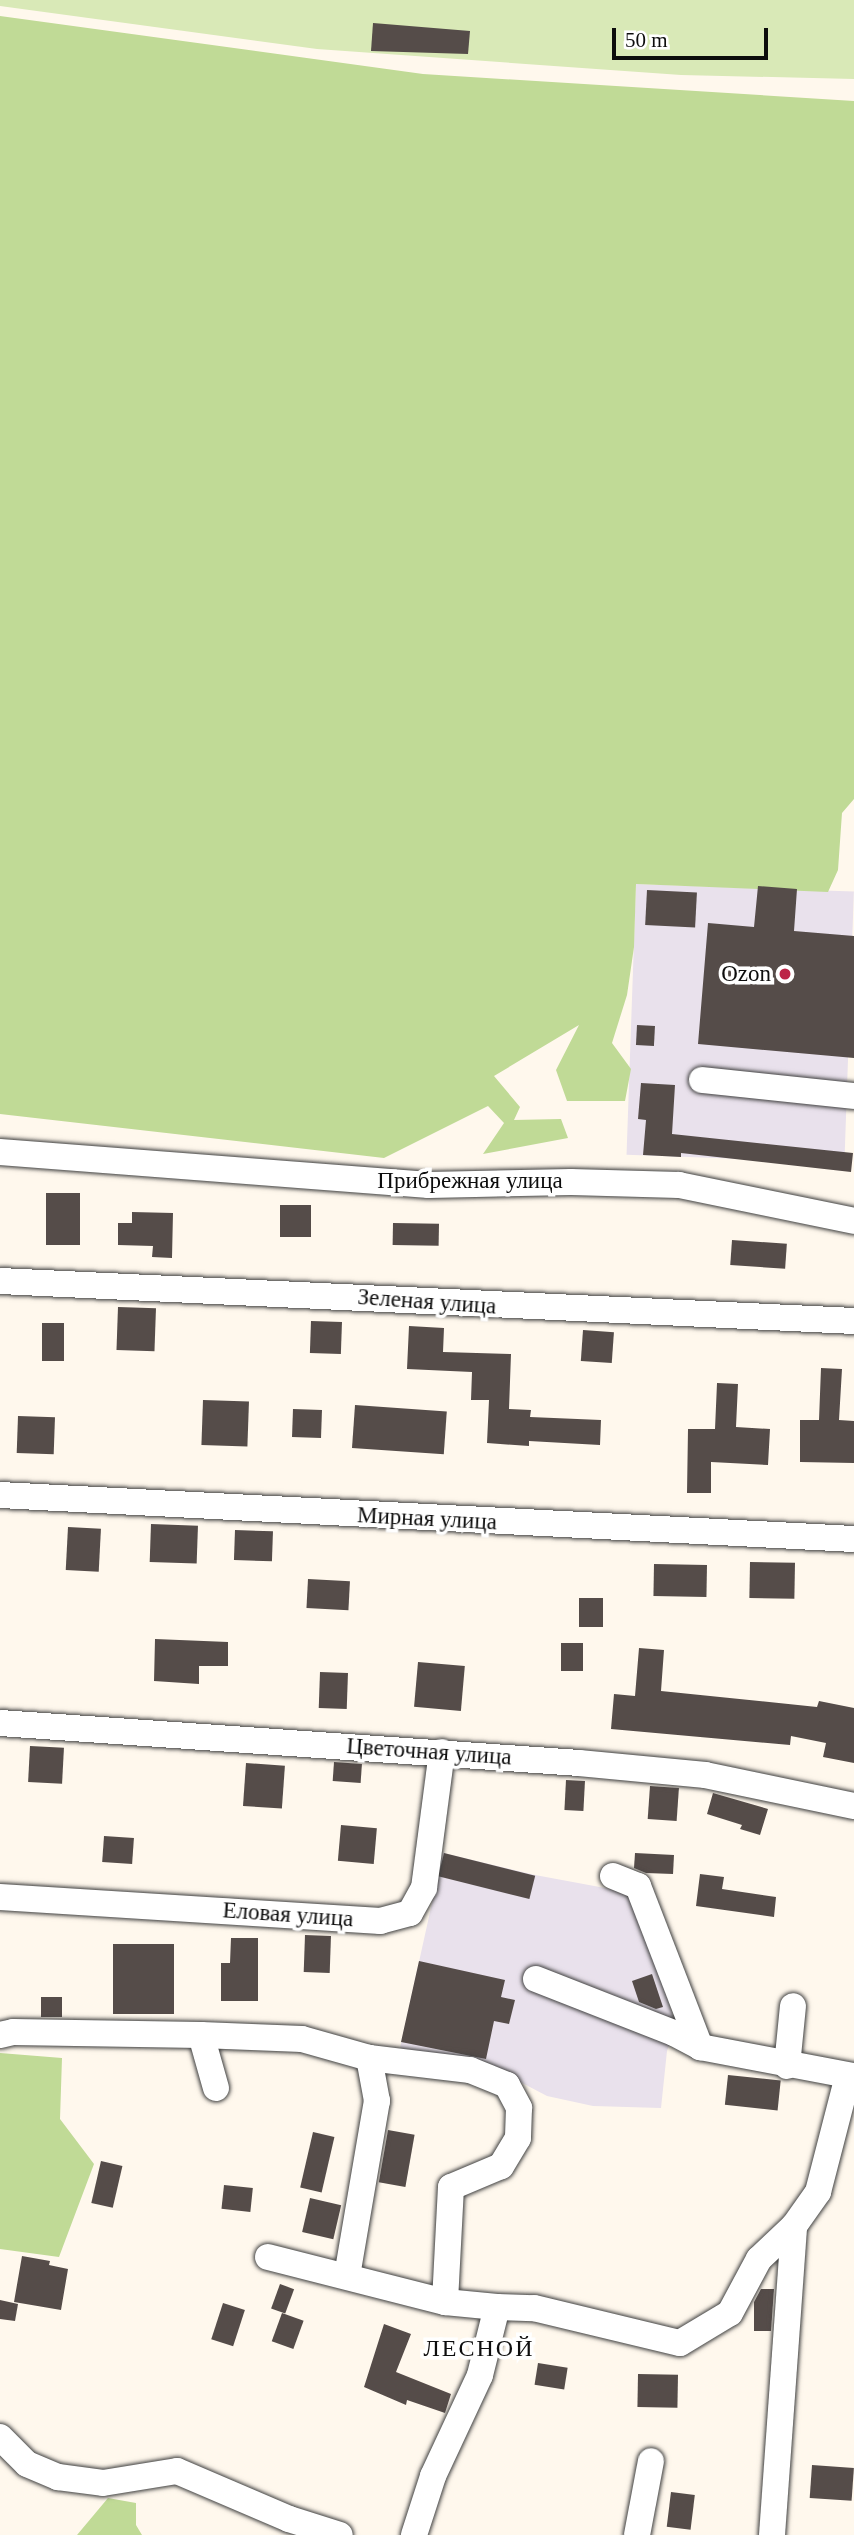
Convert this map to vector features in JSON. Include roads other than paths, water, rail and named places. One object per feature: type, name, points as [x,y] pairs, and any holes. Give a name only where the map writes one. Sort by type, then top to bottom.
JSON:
[{"type":"street","points":[[702,1080],[854,1096]]},
{"type":"street","name":"Прибрежная улица","points":[[0,1152],[429,1185],[571,1182],[679,1185],[854,1221]]},
{"type":"street","name":"Зеленая улица","points":[[0,1281],[244,1291],[552,1310],[854,1321]]},
{"type":"street","name":"Мирная улица","points":[[0,1495],[854,1539]]},
{"type":"street","name":"Цветочная улица","points":[[0,1723],[442,1752],[705,1775],[854,1806]]},
{"type":"street","name":"Еловая улица","points":[[0,1897],[380,1921],[410,1913],[424,1888],[442,1752]]},
{"type":"street","points":[[613,1875],[638,1886],[700,2047]]},
{"type":"street","points":[[268,2257],[445,2302],[534,2308],[680,2343],[730,2313],[759,2259],[794,2226],[818,2192],[851,2076],[700,2047],[674,2033],[536,1979]]},
{"type":"street","points":[[788,2066],[793,2006]]},
{"type":"street","points":[[0,2035],[13,2032],[302,2039],[369,2059],[470,2070],[507,2085],[519,2108],[518,2138],[501,2166],[451,2187],[445,2302]]},
{"type":"street","points":[[201,2035],[216,2088]]},
{"type":"street","points":[[347,2276],[377,2101],[369,2059]]},
{"type":"street","points":[[772,2535],[794,2226]]},
{"type":"street","points":[[414,2535],[433,2476],[480,2375],[497,2307]]},
{"type":"street","points":[[0,2437],[27,2464],[58,2477],[103,2483],[177,2472],[289,2519],[340,2535]]},
{"type":"street","points":[[637,2535],[651,2462]]},
{"type":"place","name":"Ozon","points":[[785,974]]},
{"type":"district","name":"ЛЕСНОЙ","points":[[479,2349]]}]
